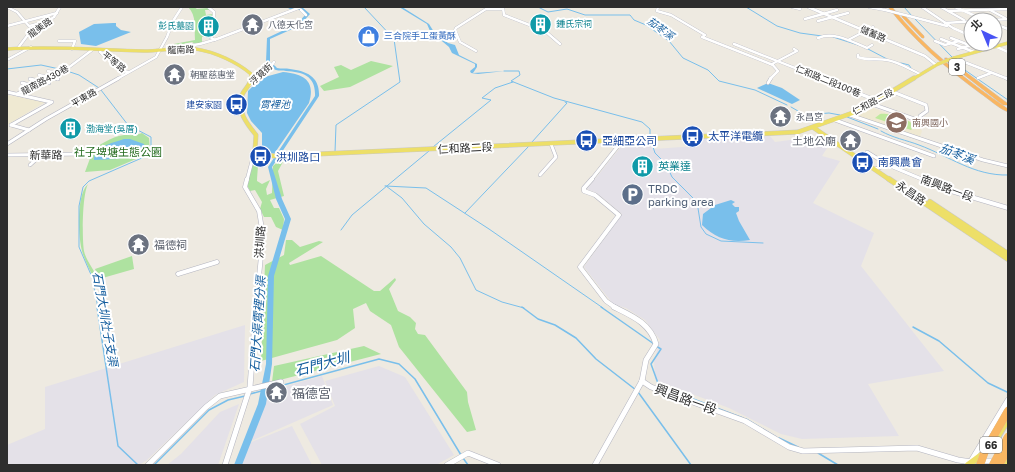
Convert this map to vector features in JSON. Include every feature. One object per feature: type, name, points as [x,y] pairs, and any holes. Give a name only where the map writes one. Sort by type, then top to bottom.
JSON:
[{"type":"highway","name":"3","points":[[890,7],[909,31],[950,68],[1008,112]]},
{"type":"highway","name":"3","points":[[895,7],[916,31],[945,58],[1008,106]]},
{"type":"highway","name":"66","points":[[980,465],[985,450],[1008,411]]},
{"type":"highway","points":[[993,465],[1008,437]]},
{"type":"highway","points":[[999,465],[1008,449]]},
{"type":"main road","name":"龍南路","points":[[7,49],[31,47],[92,50],[201,50],[241,66],[251,74]]},
{"type":"main road","name":"仁和路二段","points":[[255,150],[268,156],[281,156],[777,134],[808,130],[850,114],[878,101],[937,64],[974,52]]},
{"type":"main road","points":[[251,74],[252,80],[242,95],[241,108],[244,122],[256,135],[255,150]]},
{"type":"main road","points":[[824,124],[823,128],[830,135]]},
{"type":"main road","name":"永昌路","points":[[816,127],[823,134],[1008,254]]},
{"type":"main road","name":"永昌路","points":[[816,127],[830,135],[1008,259]]},
{"type":"main road","points":[[808,130],[823,134]]},
{"type":"main road","name":"66","points":[[969,463],[986,453],[1008,419]]},
{"type":"main road","name":"66","points":[[1005,465],[1008,460]]},
{"type":"street","points":[[7,7],[17,12],[28,26],[48,21]]},
{"type":"street","name":"龍美路","points":[[18,48],[30,32],[58,13],[60,7]]},
{"type":"street","points":[[159,51],[167,37],[172,23],[182,7]]},
{"type":"street","points":[[208,7],[213,11],[213,28],[210,36],[215,40]]},
{"type":"street","points":[[658,7],[656,10],[671,15],[705,35],[702,37],[773,65]]},
{"type":"street","points":[[792,7],[800,9]]},
{"type":"street","name":"儲蓄路","points":[[808,7],[925,56],[937,64]]},
{"type":"street","points":[[869,7],[954,28]]},
{"type":"street","points":[[923,7],[946,23],[963,32]]},
{"type":"street","points":[[942,7],[963,19]]},
{"type":"street","points":[[955,7],[966,12]]},
{"type":"street","points":[[984,7],[1007,19]]},
{"type":"street","points":[[1000,7],[1008,10]]},
{"type":"street","points":[[166,50],[178,46],[200,44],[230,36],[293,10],[301,8],[306,15]]},
{"type":"street","points":[[476,51],[460,42],[455,30],[486,9],[503,8],[504,15],[545,31],[560,44]]},
{"type":"street","points":[[948,11],[1004,9]]},
{"type":"street","points":[[805,18],[837,10]]},
{"type":"street","points":[[7,26],[58,13]]},
{"type":"street","points":[[818,21],[848,13]]},
{"type":"street","points":[[946,23],[963,20]]},
{"type":"street","points":[[848,40],[864,30],[873,27]]},
{"type":"street","points":[[818,38],[822,35],[829,35],[848,40],[868,48],[872,45]]},
{"type":"street","points":[[941,38],[963,47]]},
{"type":"street","points":[[951,38],[963,43]]},
{"type":"street","points":[[935,40],[945,45],[959,41]]},
{"type":"street","points":[[59,41],[75,41],[72,49]]},
{"type":"street","name":"仁和路二段100巷","points":[[734,44],[878,101]]},
{"type":"street","points":[[7,60],[31,47]]},
{"type":"street","points":[[958,49],[963,47]]},
{"type":"street","name":"龍南路430巷","points":[[17,94],[59,74],[92,50]]},
{"type":"street","name":"平等路","points":[[101,50],[100,52],[117,66],[128,72]]},
{"type":"street","name":"仁和路二段100巷","points":[[768,83],[768,81],[778,71],[773,65],[797,51],[794,50]]},
{"type":"street","name":"平東路","points":[[7,144],[156,57],[159,51]]},
{"type":"street","points":[[858,54],[858,57],[866,60],[886,60],[905,65],[922,73]]},
{"type":"street","points":[[954,58],[1008,79]]},
{"type":"street","name":"浮筧街","points":[[248,86],[267,72],[274,62]]},
{"type":"street","points":[[48,71],[59,74]]},
{"type":"street","points":[[978,78],[991,72]]},
{"type":"street","points":[[251,74],[259,77]]},
{"type":"street","points":[[39,75],[58,79]]},
{"type":"street","points":[[30,79],[49,83]]},
{"type":"street","points":[[22,83],[38,87]]},
{"type":"street","points":[[7,92],[52,102],[11,126],[29,130]]},
{"type":"street","points":[[872,104],[918,119],[927,111],[926,105],[921,102],[893,92]]},
{"type":"street","points":[[850,114],[983,160],[1008,166]]},
{"type":"street","points":[[835,120],[934,156]]},
{"type":"street","name":"興昌路一段","points":[[622,141],[584,188],[584,191],[595,195],[618,215],[580,266],[606,301],[612,306],[637,318],[653,334],[656,344],[646,360],[642,381],[651,387],[746,421],[789,447],[812,451],[917,448],[925,449],[951,460],[969,463],[1008,460]]},
{"type":"street","points":[[540,175],[556,157],[551,144]]},
{"type":"street","name":"洪圳路","points":[[225,465],[250,392],[259,265],[263,235],[260,211],[245,187],[255,150]]},
{"type":"street","name":"南興路一段","points":[[867,152],[888,165],[951,191],[1008,208]]},
{"type":"street","name":"新華路","points":[[7,155],[85,154]]},
{"type":"street","points":[[30,165],[40,155]]},
{"type":"street","points":[[877,169],[888,165]]},
{"type":"street","points":[[178,274],[218,262]]},
{"type":"street","points":[[595,465],[642,381]]},
{"type":"street","points":[[148,465],[212,402],[220,396],[250,392],[281,382]]},
{"type":"street","points":[[969,463],[1008,400]]},
{"type":"street","points":[[447,465],[467,454],[498,465]]},
{"type":"shaded area","points":[[7,95],[45,102],[7,125]]},
{"type":"shaded area","name":"南興國小","points":[[873,108],[917,124],[922,131],[919,139],[855,116]]},
{"type":"shaded area","points":[[769,135],[775,142],[805,138],[814,142],[826,140],[831,142],[822,156],[840,161],[813,203],[874,233],[861,266],[944,371],[868,384],[899,436],[802,439],[781,434],[729,408],[655,380],[654,361],[660,340],[645,320],[626,308],[613,304],[584,267],[622,214],[597,193],[587,189],[624,143],[650,141],[654,149],[696,146],[691,139]]},
{"type":"shaded area","points":[[245,325],[244,382],[215,395],[147,460],[139,465],[7,465],[7,445],[45,429],[45,387]]},
{"type":"shaded area","points":[[379,366],[405,377],[454,455],[436,465],[322,465],[300,424],[335,406],[325,381]]},
{"type":"shaded area","points":[[322,376],[333,405],[249,442],[263,404],[265,391],[274,389],[272,397],[283,395],[283,387]]},
{"type":"shaded area","points":[[239,404],[218,465],[167,465],[181,454],[220,412]]},
{"type":"shaded area","points":[[292,426],[312,465],[240,465],[249,443]]},
{"type":"green space","points":[[188,7],[194,7],[197,9],[208,8],[213,10],[205,10],[206,15],[213,14],[213,16],[206,18],[206,20],[214,18],[213,21],[200,24],[201,29],[212,28],[210,35],[202,37],[202,42],[195,44],[192,42],[174,46],[174,44],[195,40],[194,18]]},
{"type":"green space","points":[[371,61],[393,66],[350,87],[324,91],[320,86],[339,77],[334,67],[341,65],[351,70]]},
{"type":"green space","points":[[880,114],[889,114],[899,117],[908,121],[914,127],[911,130],[875,118]]},
{"type":"green space","name":"社子埤塘生態公園","points":[[142,133],[149,138],[150,152],[148,154],[110,170],[85,172],[92,153],[89,152],[114,138]]},
{"type":"green space","points":[[257,158],[257,181],[262,184],[270,180],[266,189],[267,195],[272,193],[273,166],[279,161],[284,160],[278,171],[284,196],[270,200],[274,208],[279,208],[284,219],[283,230],[276,227],[271,217],[264,217],[260,209],[262,202],[255,190],[250,191],[247,185],[252,162]]},
{"type":"green space","points":[[88,184],[84,207],[83,245],[85,255],[98,280],[94,282],[82,251],[79,226],[81,197]]},
{"type":"green space","points":[[286,240],[292,240],[300,247],[319,241],[323,242],[289,263],[290,265],[321,256],[374,291],[380,291],[395,278],[396,280],[389,289],[398,311],[410,317],[416,323],[415,329],[418,334],[425,335],[467,392],[468,402],[476,430],[467,432],[399,347],[391,325],[370,311],[366,303],[353,309],[355,328],[337,340],[261,361],[265,265],[284,255]]},
{"type":"green space","points":[[132,256],[134,269],[99,279],[95,269]]},
{"type":"green space","points":[[364,346],[381,354],[272,382],[274,366]]},
{"type":"water","points":[[399,7],[402,7],[429,24],[434,32],[448,43],[455,45],[459,55],[477,64],[477,67],[473,73],[505,71],[478,74],[471,73],[470,71],[475,67],[475,64],[452,53],[449,47],[430,31],[427,24]]},
{"type":"water","points":[[116,23],[116,26],[121,30],[131,32],[96,46],[81,44],[79,32],[94,24]]},
{"type":"water","name":"霄裡池","points":[[283,72],[296,74],[306,80],[311,89],[311,95],[309,103],[274,154],[263,150],[262,133],[251,121],[247,113],[248,91],[261,78]]},
{"type":"water","points":[[768,83],[782,88],[800,100],[792,104],[757,88]]},
{"type":"water","points":[[124,139],[130,139],[144,144],[146,152],[117,159],[94,160],[97,151],[101,148]]},
{"type":"water","points":[[731,200],[735,202],[732,204],[735,207],[739,207],[739,211],[736,213],[750,240],[736,241],[724,239],[713,234],[702,225],[703,214],[715,205]]},
{"type":"waterway","name":"石門大渠霄裡分渠","points":[[238,465],[262,404],[269,364],[271,276],[288,219],[279,199],[270,167],[317,96],[317,88],[311,77],[298,71],[277,69],[268,62],[268,39],[298,25],[308,14],[302,9],[292,9],[288,7]]},
{"type":"waterway","points":[[335,152],[336,125],[400,82],[394,39],[364,7]]},
{"type":"waterway","name":"茄苳溪","points":[[538,7],[548,12],[567,9],[585,15],[630,15],[634,20],[646,25],[669,41],[683,58],[708,70],[719,81],[755,90],[787,105]]},
{"type":"waterway","points":[[746,7],[777,26],[800,33],[822,36]]},
{"type":"waterway","points":[[904,7],[912,16]]},
{"type":"waterway","points":[[914,18],[952,57]]},
{"type":"waterway","points":[[833,37],[858,45]]},
{"type":"waterway","points":[[868,49],[887,59]]},
{"type":"waterway","points":[[954,59],[962,68],[1008,100]]},
{"type":"waterway","points":[[901,63],[909,65],[911,68]]},
{"type":"waterway","points":[[7,69],[41,65],[64,70]]},
{"type":"waterway","points":[[67,71],[79,75],[99,88]]},
{"type":"waterway","points":[[504,71],[519,71],[520,75],[511,81],[554,98],[642,122],[650,129],[650,138]]},
{"type":"waterway","points":[[433,147],[491,100],[482,98],[495,88],[513,82]]},
{"type":"waterway","name":"石門大圳社子支渠","points":[[98,308],[92,277],[79,247],[79,206],[83,187],[89,181],[151,154],[151,137],[128,125],[101,90]]},
{"type":"waterway","points":[[532,142],[567,103],[565,102]]},
{"type":"waterway","name":"茄苳溪","points":[[791,107],[805,115],[829,113],[840,115]]},
{"type":"waterway","name":"茄苳溪","points":[[847,117],[878,129]]},
{"type":"waterway","name":"茄苳溪","points":[[881,131],[930,149],[973,169],[1008,175]]},
{"type":"waterway","points":[[651,141],[655,153],[666,164],[672,177],[697,202],[701,227],[706,234],[721,241],[763,243]]},
{"type":"waterway","points":[[465,213],[529,146]]},
{"type":"waterway","points":[[387,186],[429,151]]},
{"type":"waterway","points":[[341,230],[352,215],[386,186]]},
{"type":"waterway","points":[[386,186],[402,198],[424,224],[451,247],[460,258],[476,290],[502,302],[523,308]]},
{"type":"waterway","points":[[387,186],[426,188],[489,229],[603,308]]},
{"type":"waterway","name":"石門大圳社子支渠","points":[[97,307],[118,446],[138,465]]},
{"type":"waterway","points":[[601,307],[654,344]]},
{"type":"waterway","points":[[523,308],[538,319],[555,325],[576,338],[596,359],[636,390]]},
{"type":"waterway","points":[[913,327],[939,341],[988,383],[1007,392]]},
{"type":"waterway","points":[[656,346],[661,349],[651,364],[659,386],[743,418]]},
{"type":"waterway","name":"石門大圳","points":[[250,394],[379,359],[399,364],[415,379],[461,455]]},
{"type":"waterway","points":[[638,392],[691,465]]},
{"type":"waterway","name":"石門大圳","points":[[154,465],[209,410],[228,400],[245,396]]},
{"type":"waterway","points":[[746,419],[776,437]]},
{"type":"waterway","points":[[779,438],[798,447]]},
{"type":"waterway","points":[[818,453],[838,465]]},
{"type":"waterway","name":"石門大圳","points":[[463,458],[468,465]]},
{"type":"place","name":"鍾氏宗祠","points":[[540,24]]},
{"type":"place","name":"八德天化宮","points":[[252,25]]},
{"type":"place","name":"彭氏墓園","points":[[209,26]]},
{"type":"place","name":"三合院手工蛋黃酥","points":[[368,36]]},
{"type":"place","name":"朝聖慈惠堂","points":[[174,75]]},
{"type":"place","name":"建安家園","points":[[237,105]]},
{"type":"place","name":"永昌宮","points":[[781,117]]},
{"type":"place","name":"南興國小","points":[[896,123]]},
{"type":"place","name":"渤海堂(吳厝)","points":[[70,129]]},
{"type":"place","name":"太平洋電纜","points":[[693,136]]},
{"type":"place","name":"亞細亞公司","points":[[587,141]]},
{"type":"place","name":"土地公廟","points":[[851,141]]},
{"type":"place","name":"洪圳路口","points":[[261,157]]},
{"type":"place","name":"南興農會","points":[[862,162]]},
{"type":"place","name":"英業達","points":[[643,166]]},
{"type":"place","name":"TRDC parking area","points":[[633,195]]},
{"type":"place","name":"福德祠","points":[[139,245]]},
{"type":"place","name":"福德宮","points":[[277,393]]}]
